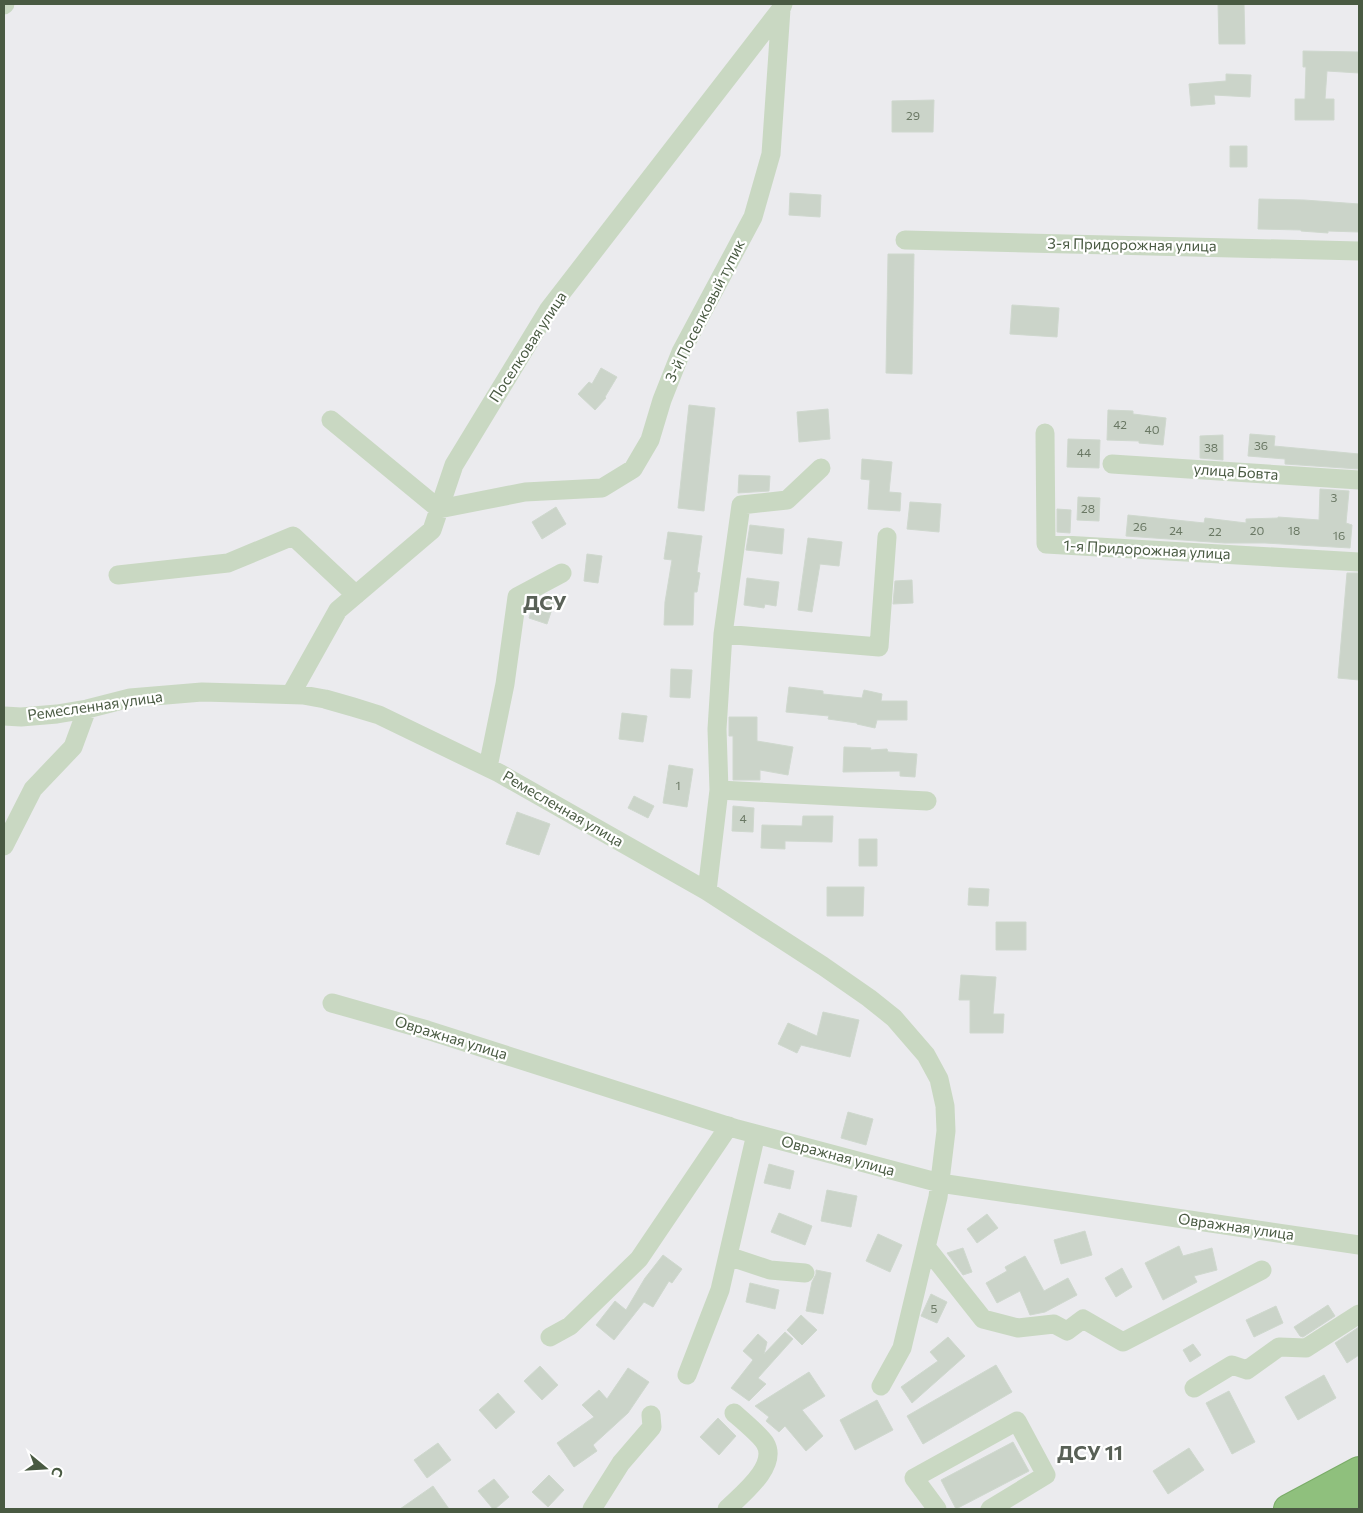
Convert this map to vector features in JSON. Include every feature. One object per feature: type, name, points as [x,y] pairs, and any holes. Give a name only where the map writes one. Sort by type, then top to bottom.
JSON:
[{"type":"highway","points":[[1288,1509],[1359,1471]]},
{"type":"highway","points":[[1334,1509],[1359,1496]]},
{"type":"street","name":"Поселковая улица","points":[[291,694],[338,610],[432,530],[454,465],[550,309],[782,6]]},
{"type":"street","name":"3-й Поселковый тупик","points":[[439,509],[525,492],[602,488],[633,469],[650,440],[662,400],[681,352],[753,217],[771,154],[782,6]]},
{"type":"street","name":"3-я Придорожная улица","points":[[905,240],[1359,251]]},
{"type":"street","points":[[331,420],[439,509]]},
{"type":"street","name":"1-я Придорожная улица","points":[[1045,433],[1046,544],[1359,562]]},
{"type":"street","name":"улица Бовта","points":[[1112,464],[1359,480]]},
{"type":"street","points":[[707,891],[719,790],[717,729],[723,634],[741,505],[787,500],[821,468]]},
{"type":"street","points":[[118,575],[228,563],[294,536],[356,595]]},
{"type":"street","points":[[723,634],[879,647],[887,537]]},
{"type":"street","points":[[488,767],[505,684],[517,597],[562,573]]},
{"type":"street","name":"Ремесленная улица","points":[[4,716],[21,717],[58,714],[130,698],[202,692],[291,694],[325,699],[379,715],[488,767],[707,891],[869,998],[894,1018],[910,1034],[926,1055],[938,1079],[945,1106],[946,1131],[939,1190],[902,1348],[881,1386]]},
{"type":"street","points":[[4,846],[33,789],[73,747],[87,709]]},
{"type":"street","points":[[719,790],[926,801]]},
{"type":"street","name":"Овражная улица","points":[[332,1003],[427,1030],[729,1126],[939,1190],[1359,1245]]},
{"type":"street","points":[[550,1337],[570,1326],[639,1259],[729,1126]]},
{"type":"street","points":[[686,1375],[720,1290],[756,1134]]},
{"type":"street","points":[[926,1247],[982,1319],[1018,1328],[1054,1324],[1066,1331],[1083,1319],[1123,1342],[1262,1270]]},
{"type":"street","points":[[728,1256],[770,1270],[805,1273]]},
{"type":"street","points":[[1194,1388],[1232,1365],[1247,1370],[1279,1347],[1306,1348],[1359,1314]]},
{"type":"street","points":[[727,1509],[761,1475],[768,1460],[766,1443],[734,1413]]},
{"type":"street","points":[[592,1509],[621,1462],[652,1427],[651,1415]]},
{"type":"street","points":[[937,1509],[914,1478],[1017,1421],[1046,1475],[990,1509]]},
{"type":"building","points":[[1218,4],[1244,4],[1245,44],[1219,44]]},
{"type":"building","points":[[1303,51],[1359,52],[1359,73],[1327,71],[1325,99],[1334,99],[1334,120],[1295,120],[1295,99],[1305,99],[1306,67],[1303,67]]},
{"type":"building","points":[[1226,74],[1251,75],[1250,97],[1214,95],[1215,104],[1191,106],[1189,84],[1226,81]]},
{"type":"building","points":[[934,100],[933,132],[892,132],[892,101]]},
{"type":"building","points":[[1230,146],[1247,146],[1247,167],[1230,167]]},
{"type":"building","points":[[790,193],[821,195],[820,217],[789,215]]},
{"type":"building","points":[[1259,199],[1359,204],[1359,232],[1328,231],[1328,233],[1258,229]]},
{"type":"building","points":[[888,254],[914,254],[912,374],[886,373]]},
{"type":"building","points":[[1012,305],[1059,308],[1057,337],[1010,334]]},
{"type":"building","points":[[601,368],[617,377],[606,398],[595,410],[578,394],[589,382],[592,384]]},
{"type":"building","points":[[689,405],[715,408],[704,511],[678,508]]},
{"type":"building","points":[[828,409],[830,439],[799,442],[797,412]]},
{"type":"building","points":[[1108,410],[1133,411],[1133,414],[1166,418],[1163,445],[1139,443],[1139,441],[1107,440]]},
{"type":"building","points":[[1250,434],[1275,436],[1274,446],[1359,454],[1359,469],[1285,464],[1285,459],[1248,456]]},
{"type":"building","points":[[1223,435],[1223,460],[1200,458],[1200,436]]},
{"type":"building","points":[[1068,439],[1100,440],[1099,468],[1067,467]]},
{"type":"building","points":[[862,459],[892,462],[889,492],[901,493],[900,511],[868,509],[870,480],[861,479]]},
{"type":"building","points":[[739,475],[770,476],[769,491],[738,493]]},
{"type":"building","points":[[1320,489],[1349,491],[1346,523],[1352,525],[1350,548],[1265,543],[1225,543],[1126,536],[1128,515],[1204,523],[1205,518],[1246,523],[1246,519],[1278,517],[1319,520]]},
{"type":"building","points":[[1078,497],[1100,498],[1099,521],[1077,520]]},
{"type":"building","points":[[910,502],[941,504],[939,532],[907,529]]},
{"type":"building","points":[[556,507],[566,524],[542,539],[532,522]]},
{"type":"building","points":[[1057,509],[1071,510],[1070,533],[1057,532]]},
{"type":"building","points":[[750,525],[784,529],[782,554],[746,550]]},
{"type":"building","points":[[668,532],[702,536],[697,572],[700,573],[697,592],[694,592],[693,625],[664,625],[665,602],[672,560],[664,559]]},
{"type":"building","points":[[808,538],[842,542],[839,566],[820,564],[812,612],[798,610]]},
{"type":"building","points":[[587,554],[602,556],[598,583],[584,581]]},
{"type":"building","points":[[1347,573],[1359,573],[1359,680],[1338,678]]},
{"type":"building","points":[[747,578],[779,582],[776,606],[765,604],[764,608],[744,605]]},
{"type":"building","points":[[912,580],[913,603],[893,604],[895,581]]},
{"type":"building","points":[[547,594],[556,597],[547,624],[529,618],[534,601]]},
{"type":"building","points":[[671,669],[692,670],[690,698],[670,697]]},
{"type":"building","points":[[789,687],[823,691],[823,694],[862,698],[864,690],[882,694],[881,701],[907,701],[907,720],[877,720],[875,728],[857,723],[828,719],[829,716],[786,712]]},
{"type":"building","points":[[622,713],[647,716],[643,742],[619,739]]},
{"type":"building","points":[[729,717],[757,717],[757,741],[793,747],[788,775],[760,770],[760,780],[733,780],[733,736],[729,736]]},
{"type":"building","points":[[844,747],[871,748],[870,750],[887,749],[888,752],[917,754],[915,777],[900,776],[900,771],[843,772]]},
{"type":"building","points":[[669,765],[693,769],[687,807],[663,803]]},
{"type":"building","points":[[634,796],[654,806],[648,818],[628,808]]},
{"type":"building","points":[[733,806],[754,808],[753,832],[732,831]]},
{"type":"building","points":[[517,812],[550,824],[539,855],[506,844]]},
{"type":"building","points":[[803,816],[833,816],[832,842],[785,841],[785,849],[761,848],[762,825],[802,826]]},
{"type":"building","points":[[859,839],[877,839],[877,866],[859,866]]},
{"type":"building","points":[[827,887],[864,887],[863,916],[827,916]]},
{"type":"building","points":[[969,888],[989,889],[988,906],[968,905]]},
{"type":"building","points":[[996,922],[1026,922],[1026,950],[996,950]]},
{"type":"building","points":[[961,975],[996,977],[993,1014],[1004,1014],[1003,1033],[970,1033],[970,1000],[959,1000]]},
{"type":"building","points":[[823,1012],[859,1020],[850,1057],[801,1045],[797,1053],[778,1044],[788,1023],[817,1036]]},
{"type":"building","points":[[848,1112],[873,1119],[866,1145],[841,1138]]},
{"type":"building","points":[[769,1164],[794,1171],[790,1189],[764,1183]]},
{"type":"building","points":[[827,1190],[857,1196],[851,1227],[821,1221]]},
{"type":"building","points":[[779,1213],[812,1226],[805,1245],[771,1232]]},
{"type":"building","points":[[987,1214],[998,1228],[977,1243],[967,1229]]},
{"type":"building","points":[[1085,1231],[1092,1255],[1061,1264],[1054,1240]]},
{"type":"building","points":[[878,1234],[902,1245],[890,1272],[866,1261]]},
{"type":"building","points":[[1179,1246],[1183,1256],[1212,1248],[1217,1270],[1194,1276],[1197,1282],[1163,1300],[1145,1263]]},
{"type":"building","points":[[963,1248],[972,1272],[963,1275],[947,1253]]},
{"type":"building","points":[[663,1255],[682,1269],[672,1283],[669,1281],[653,1307],[644,1302],[614,1340],[596,1325],[615,1301],[626,1310],[645,1278]]},
{"type":"building","points":[[1025,1256],[1044,1291],[1068,1278],[1077,1295],[1045,1312],[1030,1315],[1020,1291],[997,1303],[986,1283],[1007,1271],[1005,1267]]},
{"type":"building","points":[[1122,1268],[1132,1287],[1116,1297],[1105,1278]]},
{"type":"building","points":[[816,1270],[831,1273],[823,1314],[806,1311]]},
{"type":"building","points":[[750,1283],[779,1290],[775,1309],[746,1302]]},
{"type":"building","points":[[931,1294],[947,1302],[937,1323],[921,1316]]},
{"type":"building","points":[[1328,1305],[1335,1316],[1303,1337],[1300,1336],[1294,1327]]},
{"type":"building","points":[[1276,1306],[1283,1323],[1254,1337],[1246,1320]]},
{"type":"building","points":[[801,1315],[817,1330],[802,1345],[787,1330]]},
{"type":"building","points":[[1359,1327],[1359,1355],[1347,1363],[1335,1343]]},
{"type":"building","points":[[785,1332],[793,1339],[758,1378],[766,1384],[749,1401],[731,1388],[753,1360],[743,1351],[758,1334],[767,1342],[764,1354]]},
{"type":"building","points":[[948,1337],[965,1356],[912,1403],[901,1387],[938,1361],[930,1352]]},
{"type":"building","points":[[1193,1344],[1201,1355],[1190,1362],[1183,1350]]},
{"type":"building","points":[[996,1365],[1012,1392],[923,1444],[907,1416]]},
{"type":"building","points":[[540,1366],[558,1385],[542,1400],[524,1381]]},
{"type":"building","points":[[628,1368],[649,1382],[628,1413],[593,1445],[597,1451],[574,1467],[557,1443],[594,1417],[582,1405],[599,1390],[607,1399]]},
{"type":"building","points":[[809,1372],[825,1396],[802,1410],[823,1436],[806,1451],[785,1426],[779,1432],[766,1421],[769,1417],[755,1406]]},
{"type":"building","points":[[1324,1375],[1336,1398],[1298,1420],[1285,1397]]},
{"type":"building","points":[[1229,1391],[1255,1442],[1232,1454],[1206,1403]]},
{"type":"building","points":[[498,1393],[515,1412],[496,1429],[479,1410]]},
{"type":"building","points":[[877,1400],[893,1430],[855,1450],[840,1420]]},
{"type":"building","points":[[718,1418],[736,1436],[719,1455],[700,1437]]},
{"type":"building","points":[[1013,1442],[1029,1471],[956,1509],[941,1480]]},
{"type":"building","points":[[438,1443],[451,1460],[427,1478],[414,1460]]},
{"type":"building","points":[[1189,1448],[1204,1470],[1168,1494],[1153,1471]]},
{"type":"building","points":[[549,1475],[564,1490],[548,1507],[532,1492]]},
{"type":"building","points":[[494,1479],[509,1497],[493,1509],[478,1491]]},
{"type":"building","points":[[433,1486],[449,1509],[400,1509]]},
{"type":"district","name":"ДСУ","points":[[545,603]]},
{"type":"district","name":"ДСУ 11","points":[[1090,1453]]}]
